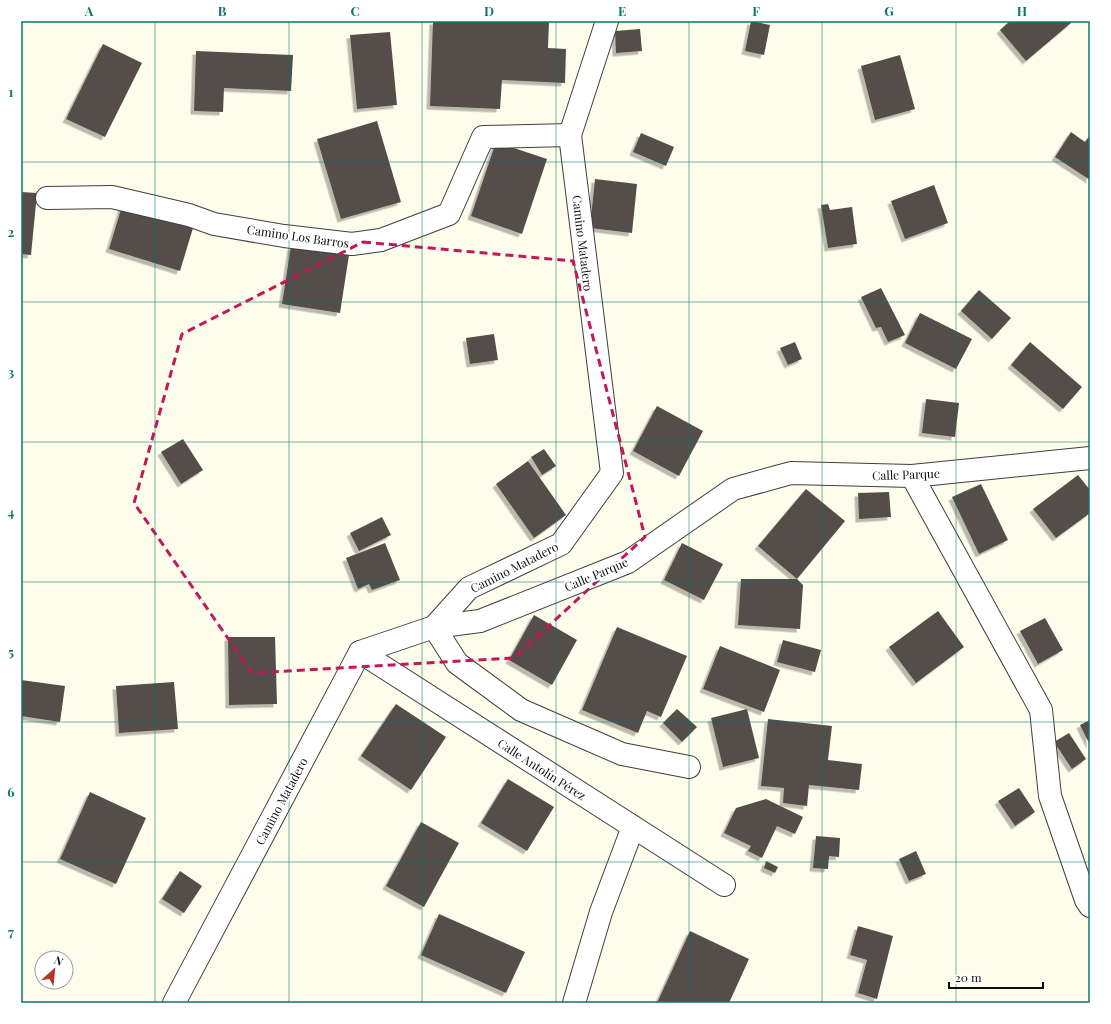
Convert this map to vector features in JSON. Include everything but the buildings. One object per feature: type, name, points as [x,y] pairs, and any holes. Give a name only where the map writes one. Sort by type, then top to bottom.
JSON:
[{"type":"street","name":"Camino Matadero","points":[[174,1003],[360,652],[434,627],[469,588],[561,544],[612,473],[570,135],[606,22]]},
{"type":"street","name":"Camino Los Barros","points":[[47,198],[112,197],[189,215],[214,224],[284,236],[352,244],[381,240],[449,214],[483,137],[570,135]]},
{"type":"street","name":"Calle Parque","points":[[434,627],[480,621],[628,562],[734,490],[791,474],[912,476],[1090,458]]},
{"type":"street","points":[[912,476],[1041,710],[1050,796],[1086,900],[1090,906]]},
{"type":"street","points":[[434,627],[457,663],[522,710],[622,754],[690,767]]},
{"type":"street","name":"Calle Antolín Pérez","points":[[360,652],[724,886]]},
{"type":"street","points":[[574,1003],[602,912],[633,827]]},
{"type":"highlighted area","points":[[363,242],[573,261],[645,537],[514,658],[252,673],[134,503],[182,334]]}]
